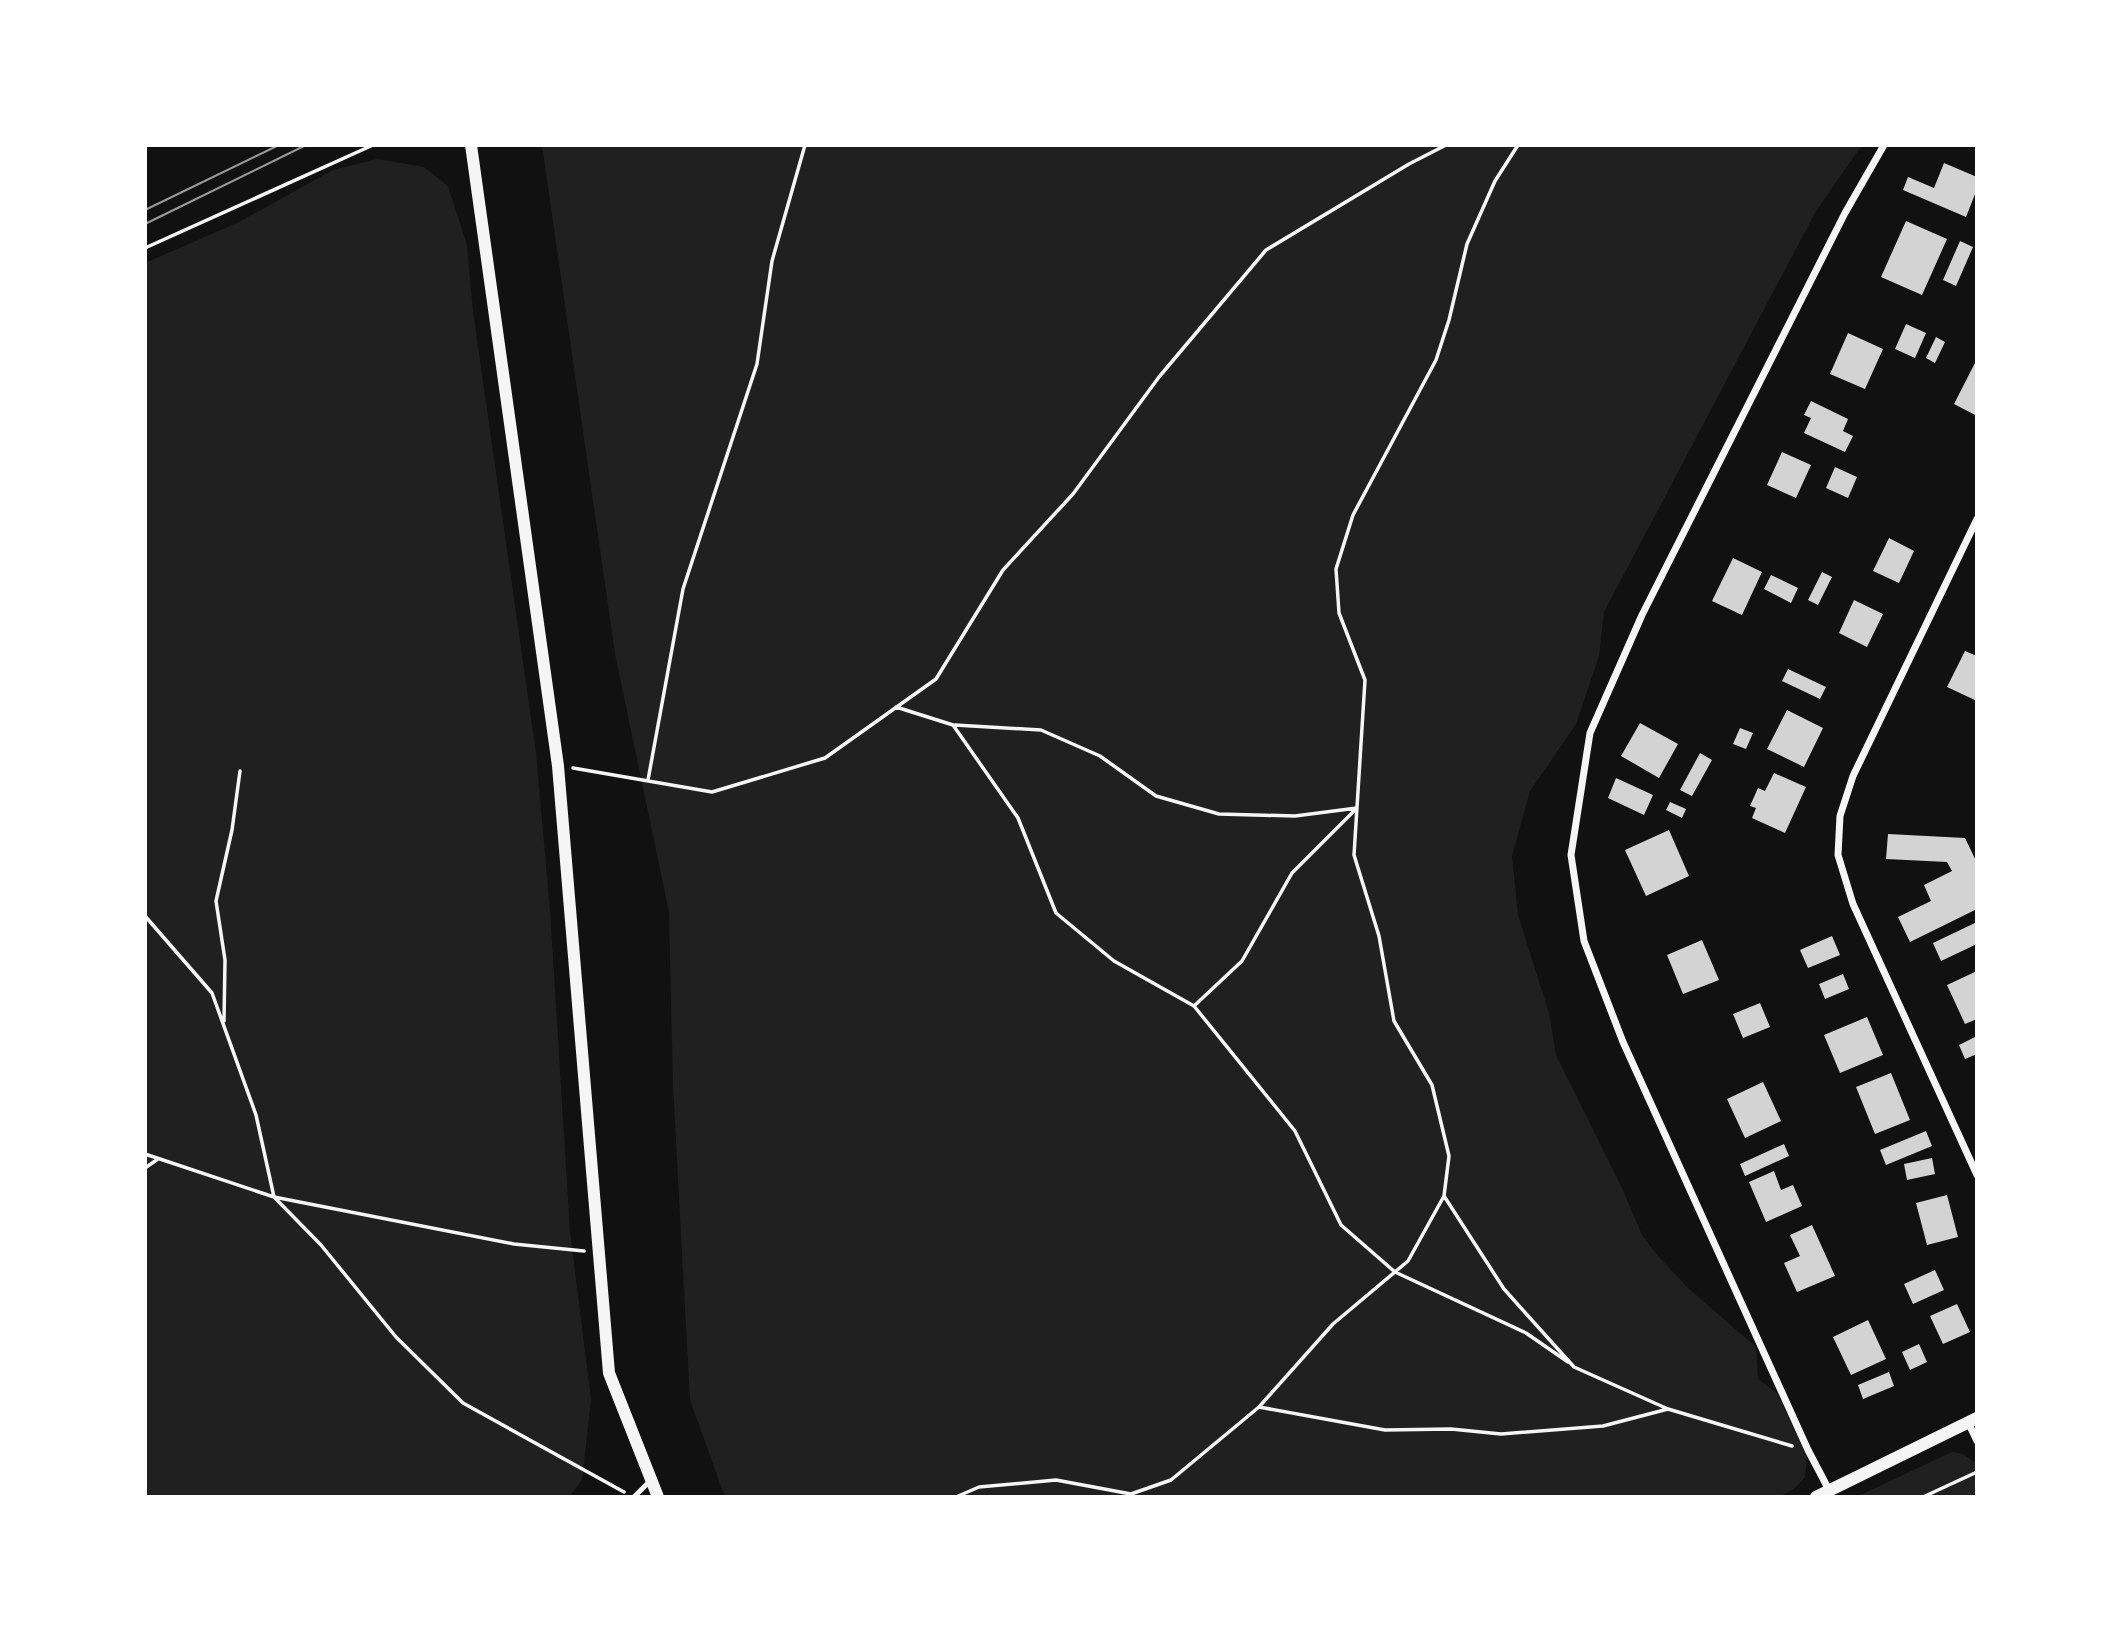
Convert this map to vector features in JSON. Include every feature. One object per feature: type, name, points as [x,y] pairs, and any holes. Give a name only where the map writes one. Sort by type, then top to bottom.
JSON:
[{"type":"street","points":[[471,145],[558,766],[610,1373],[650,1481],[659,1497]]},
{"type":"street","points":[[1829,1490],[1808,1450],[1623,1042],[1584,941],[1571,855],[1590,733],[1636,627],[1845,213],[1884,145]]},
{"type":"street","points":[[1977,519],[1853,776],[1840,816],[1838,855],[1853,904],[1977,1175]]},
{"type":"street","points":[[1816,1497],[1973,1420],[1977,1441]]},
{"type":"lane","points":[[633,1497],[650,1481]]},
{"type":"path","points":[[145,248],[373,145]]},
{"type":"path","points":[[648,781],[683,589],[757,364],[772,261],[805,145]]},
{"type":"path","points":[[558,766],[712,792],[825,758],[936,679],[1003,569],[1073,494],[1158,377],[1266,250],[1409,164],[1446,145]]},
{"type":"path","points":[[1131,1494],[1171,1480],[1259,1407],[1333,1324],[1408,1261],[1444,1196],[1449,1156],[1432,1084],[1394,1021],[1379,936],[1354,855],[1365,680],[1339,612],[1336,569],[1353,515],[1436,359],[1467,244],[1495,181],[1518,145]]},
{"type":"path","points":[[896,707],[953,725],[1041,730],[1100,756],[1156,796],[1219,814],[1295,816],[1357,807]]},
{"type":"path","points":[[953,725],[1018,818],[1056,913],[1114,961],[1194,1006],[1295,1131],[1341,1225],[1395,1272],[1525,1333],[1574,1367],[1668,1409],[1808,1450]]},
{"type":"path","points":[[224,1026],[225,960],[216,901],[232,830],[240,771]]},
{"type":"path","points":[[1194,1006],[1242,961],[1292,873],[1357,807]]},
{"type":"path","points":[[145,916],[212,993],[256,1115],[274,1197],[321,1245],[396,1337],[463,1403],[633,1497]]},
{"type":"path","points":[[145,1154],[274,1197],[514,1244],[578,1252],[598,1250]]},
{"type":"path","points":[[145,1168],[158,1159]]},
{"type":"path","points":[[1444,1196],[1504,1289],[1574,1367]]},
{"type":"path","points":[[1259,1407],[1385,1430],[1451,1429],[1501,1434],[1603,1426],[1668,1409]]},
{"type":"path","points":[[1923,1497],[1977,1472]]},
{"type":"path","points":[[956,1497],[979,1487],[1056,1480],[1136,1497]]},
{"type":"shaded area","points":[[542,145],[1862,145],[1816,211],[1604,612],[1599,656],[1576,724],[1530,791],[1512,856],[1518,915],[1549,1013],[1556,1055],[1622,1188],[1642,1235],[1688,1288],[1756,1347],[1758,1379],[1777,1393],[1807,1457],[1805,1477],[1794,1489],[1779,1497],[725,1497],[690,1400],[673,1086],[669,912],[615,654]]},
{"type":"shaded area","points":[[377,159],[424,167],[448,186],[467,245],[473,311],[536,753],[550,910],[570,1232],[591,1400],[582,1480],[569,1497],[145,1497],[145,263],[239,222],[333,170]]},
{"type":"shaded area","points":[[1952,1452],[1963,1454],[1977,1464],[1977,1497],[1856,1497]]},
{"type":"building","points":[[1944,163],[1977,177],[1977,189],[1966,217],[1903,190],[1908,177],[1934,188]]},
{"type":"building","points":[[1906,221],[1947,239],[1922,295],[1881,277]]},
{"type":"building","points":[[1960,241],[1973,247],[1956,286],[1943,280]]},
{"type":"building","points":[[1906,324],[1926,333],[1915,358],[1895,349]]},
{"type":"building","points":[[1848,333],[1883,349],[1865,389],[1830,374]]},
{"type":"building","points":[[1936,337],[1945,342],[1935,363],[1926,358]]},
{"type":"building","points":[[1977,359],[1977,416],[1954,404]]},
{"type":"building","points":[[1811,401],[1848,419],[1843,431],[1853,436],[1845,452],[1804,433],[1811,418],[1804,415]]},
{"type":"building","points":[[1782,452],[1811,465],[1796,498],[1767,485]]},
{"type":"building","points":[[1835,467],[1857,477],[1848,498],[1826,488]]},
{"type":"building","points":[[1889,538],[1914,551],[1899,583],[1873,571]]},
{"type":"building","points":[[1733,558],[1762,572],[1742,615],[1712,601]]},
{"type":"building","points":[[1822,572],[1832,577],[1818,605],[1808,600]]},
{"type":"building","points":[[1771,575],[1798,588],[1791,603],[1764,589]]},
{"type":"building","points":[[1854,600],[1883,614],[1867,647],[1839,633]]},
{"type":"building","points":[[1965,651],[1977,656],[1977,701],[1947,687]]},
{"type":"building","points":[[1788,669],[1826,687],[1820,699],[1782,681]]},
{"type":"building","points":[[1787,710],[1823,728],[1804,767],[1767,749]]},
{"type":"building","points":[[1640,723],[1678,744],[1659,778],[1621,756]]},
{"type":"building","points":[[1740,728],[1753,733],[1746,749],[1733,744]]},
{"type":"building","points":[[1700,753],[1712,760],[1692,796],[1680,790]]},
{"type":"building","points":[[1774,773],[1806,787],[1785,833],[1752,818],[1756,808],[1750,806],[1758,788],[1765,791]]},
{"type":"building","points":[[1616,778],[1653,795],[1644,815],[1608,798]]},
{"type":"building","points":[[1670,802],[1686,809],[1682,818],[1666,810]]},
{"type":"building","points":[[1669,830],[1689,876],[1646,896],[1625,850]]},
{"type":"building","points":[[1888,834],[1965,838],[1977,863],[1977,909],[1910,942],[1898,917],[1931,901],[1924,885],[1952,871],[1947,862],[1886,859]]},
{"type":"building","points":[[1977,922],[1977,944],[1941,961],[1933,943]]},
{"type":"building","points":[[1832,936],[1840,955],[1808,968],[1800,950]]},
{"type":"building","points":[[1702,940],[1719,980],[1683,994],[1667,955]]},
{"type":"building","points":[[1977,971],[1977,1019],[1965,1024],[1947,985]]},
{"type":"building","points":[[1843,974],[1849,989],[1825,999],[1819,984]]},
{"type":"building","points":[[1760,1003],[1770,1027],[1743,1038],[1733,1014]]},
{"type":"building","points":[[1867,1017],[1883,1055],[1840,1073],[1824,1035]]},
{"type":"building","points":[[1977,1036],[1977,1054],[1965,1059],[1959,1045]]},
{"type":"building","points":[[1891,1073],[1910,1120],[1875,1134],[1856,1087]]},
{"type":"building","points":[[1763,1082],[1781,1121],[1745,1138],[1727,1099]]},
{"type":"building","points":[[1926,1131],[1932,1146],[1886,1165],[1880,1150]]},
{"type":"building","points":[[1784,1144],[1789,1156],[1745,1176],[1740,1164]]},
{"type":"building","points":[[1932,1158],[1935,1174],[1907,1180],[1904,1164]]},
{"type":"building","points":[[1774,1171],[1781,1190],[1793,1185],[1802,1206],[1766,1222],[1749,1182]]},
{"type":"building","points":[[1947,1195],[1958,1237],[1927,1245],[1916,1203]]},
{"type":"building","points":[[1812,1225],[1835,1276],[1797,1292],[1784,1263],[1800,1256],[1790,1235]]},
{"type":"building","points":[[1935,1270],[1944,1290],[1913,1304],[1904,1284]]},
{"type":"building","points":[[1957,1304],[1970,1332],[1943,1344],[1930,1316]]},
{"type":"building","points":[[1868,1320],[1886,1359],[1851,1375],[1833,1337]]},
{"type":"building","points":[[1919,1344],[1927,1362],[1910,1370],[1902,1352]]},
{"type":"building","points":[[1889,1372],[1894,1386],[1863,1399],[1858,1385]]},
{"type":"tram line","points":[[145,210],[279,145]]},
{"type":"tram line","points":[[145,224],[306,145]]}]
